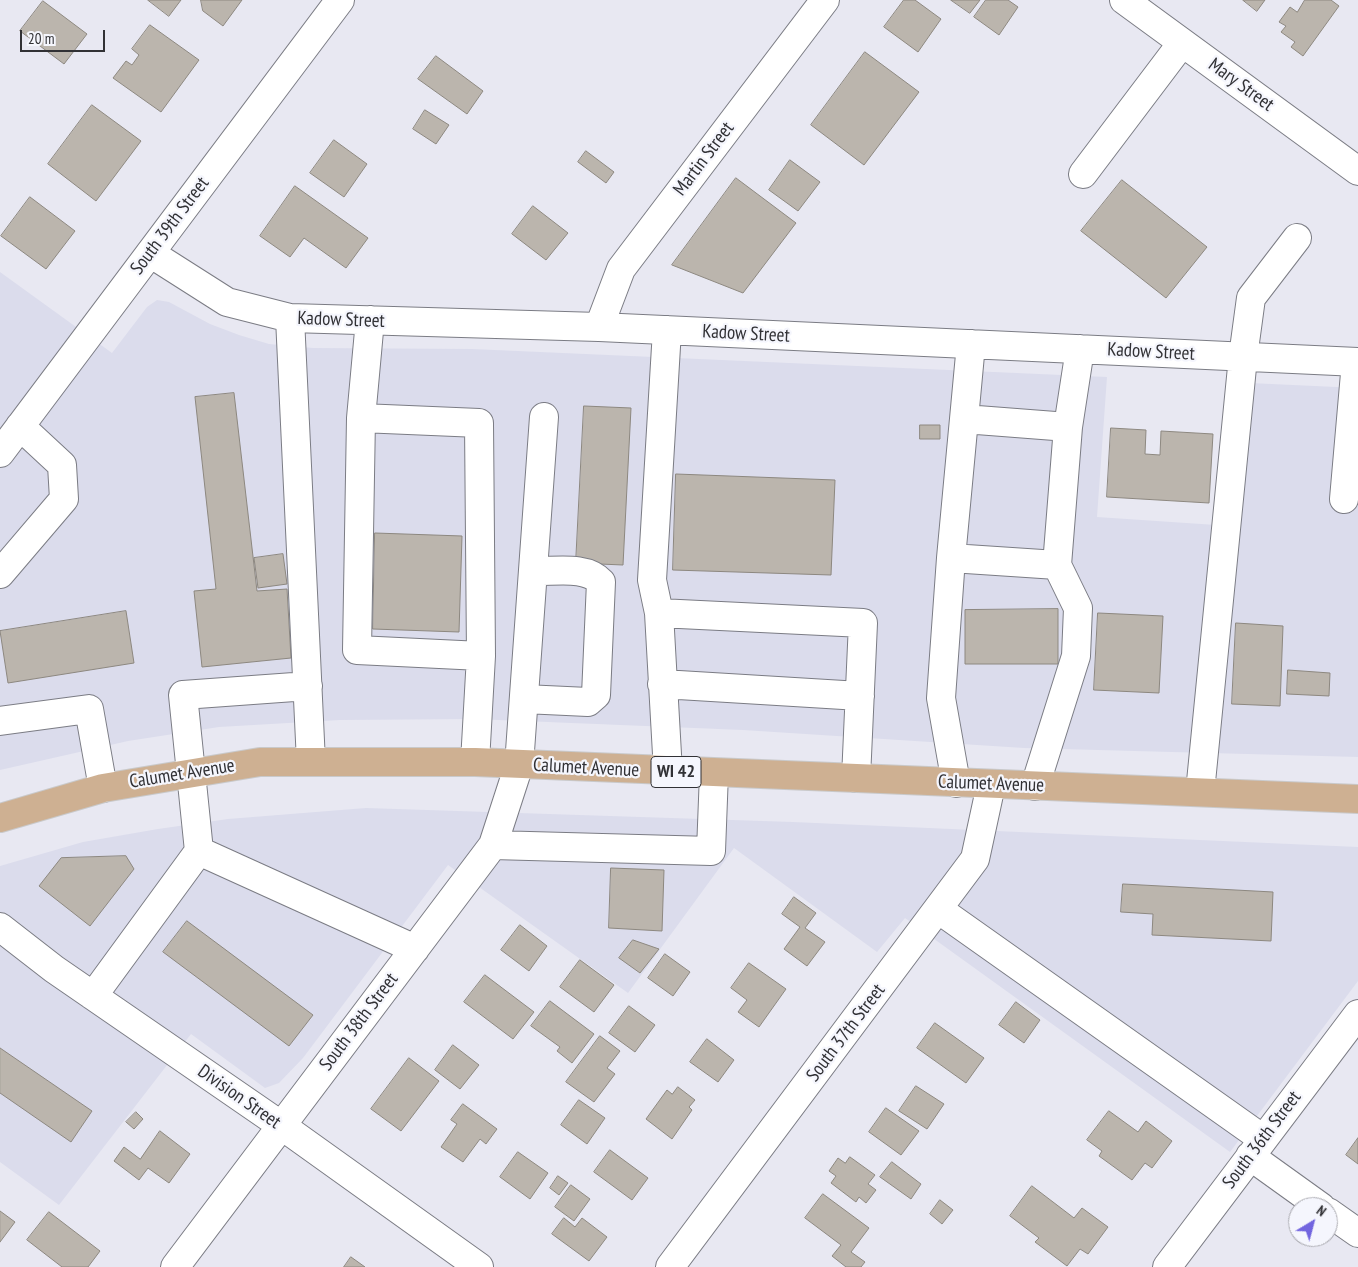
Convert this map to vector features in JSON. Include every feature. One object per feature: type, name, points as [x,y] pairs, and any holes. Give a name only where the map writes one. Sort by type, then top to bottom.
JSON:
[{"type":"main road","name":"Calumet Avenue","points":[[0,818],[103,788],[189,772],[260,762],[475,762],[668,772],[1358,799]]},
{"type":"street","name":"South 39th Street","points":[[0,453],[340,0]]},
{"type":"street","name":"Martin Street","points":[[599,327],[621,269],[825,0]]},
{"type":"street","name":"Mary Street","points":[[1124,0],[1358,171]]},
{"type":"street","points":[[1083,174],[1182,43]]},
{"type":"street","points":[[1200,792],[1243,357],[1251,298],[1297,238]]},
{"type":"street","name":"Kadow Street","points":[[150,253],[227,302],[290,318],[599,327],[1357,362]]},
{"type":"street","points":[[290,318],[311,762]]},
{"type":"street","points":[[370,320],[361,418],[357,650],[481,656]]},
{"type":"street","points":[[667,330],[652,580],[659,613],[668,772]]},
{"type":"street","points":[[956,783],[941,698],[951,558],[971,344]]},
{"type":"street","points":[[1035,786],[1076,656],[1078,608],[1057,565],[1068,427],[1080,349]]},
{"type":"street","points":[[1344,499],[1357,362]]},
{"type":"street","name":"South 38th Street","points":[[175,1267],[493,845],[519,765],[544,417]]},
{"type":"street","points":[[361,418],[479,423],[481,656],[475,762]]},
{"type":"street","points":[[964,419],[1068,427]]},
{"type":"street","points":[[0,574],[64,499],[62,465],[20,426]]},
{"type":"street","points":[[951,558],[1057,565]]},
{"type":"street","points":[[524,699],[588,702],[596,695],[601,582],[595,575],[585,572],[533,571]]},
{"type":"street","points":[[659,613],[863,623],[856,778]]},
{"type":"street","points":[[662,684],[860,696]]},
{"type":"street","points":[[93,996],[199,851],[189,772],[183,695],[308,686]]},
{"type":"street","points":[[0,721],[89,709],[103,788]]},
{"type":"street","points":[[493,845],[711,850],[714,773]]},
{"type":"street","name":"South 37th Street","points":[[670,1267],[975,859],[992,784]]},
{"type":"street","points":[[199,851],[415,949]]},
{"type":"street","points":[[938,909],[1257,1148],[1310,1197]]},
{"type":"street","name":"Division Street","points":[[0,927],[93,996],[282,1126],[479,1267]]},
{"type":"street","name":"South 36th Street","points":[[1167,1267],[1358,1014]]},
{"type":"street","points":[[1338,1219],[1358,1233]]},
{"type":"shaded area","points":[[0,272],[112,353],[147,307],[157,300],[169,302],[210,324],[239,335],[269,344],[313,348],[472,349],[1107,377],[1097,517],[1216,525],[1228,382],[1358,388],[1358,757],[1024,748],[743,730],[474,719],[340,720],[219,727],[128,741],[0,770]]},
{"type":"shaded area","points":[[366,808],[793,822],[1358,847],[1358,981],[1230,1152],[905,918],[877,952],[734,848],[628,993],[448,865],[303,1058],[279,1083],[265,1088],[191,1034],[59,1205],[0,1162],[0,866],[83,842],[158,829],[228,819]]},
{"type":"building","points":[[148,0],[181,0],[169,16]]},
{"type":"building","points":[[201,0],[242,0],[223,26],[203,11]]},
{"type":"building","points":[[904,0],[915,0],[941,19],[918,52],[884,27]]},
{"type":"building","points":[[951,0],[980,0],[970,13]]},
{"type":"building","points":[[986,0],[1008,0],[1018,7],[999,35],[974,17]]},
{"type":"building","points":[[1243,0],[1265,0],[1257,11]]},
{"type":"building","points":[[1305,0],[1331,0],[1339,6],[1303,56],[1291,47],[1295,42],[1281,32],[1286,26],[1279,22],[1290,7],[1297,12]]},
{"type":"building","points":[[43,1],[87,34],[64,64],[20,31]]},
{"type":"building","points":[[150,25],[199,60],[161,112],[113,78],[126,61],[132,65],[139,55],[132,49]]},
{"type":"building","points":[[865,52],[919,92],[864,165],[811,125]]},
{"type":"building","points":[[436,56],[483,91],[467,114],[418,79]]},
{"type":"building","points":[[92,105],[141,141],[96,201],[48,164]]},
{"type":"building","points":[[425,110],[449,125],[436,144],[413,129]]},
{"type":"building","points":[[334,140],[367,164],[344,197],[310,173]]},
{"type":"building","points":[[586,151],[614,172],[606,183],[578,162]]},
{"type":"building","points":[[790,160],[820,182],[798,211],[769,190]]},
{"type":"building","points":[[736,178],[796,223],[743,293],[672,265]]},
{"type":"building","points":[[1122,180],[1207,247],[1166,298],[1081,231]]},
{"type":"building","points":[[295,186],[368,238],[346,268],[304,238],[290,257],[260,236]]},
{"type":"building","points":[[30,197],[75,231],[46,269],[1,236]]},
{"type":"building","points":[[533,206],[568,233],[546,260],[512,234]]},
{"type":"building","points":[[234,393],[257,591],[287,589],[291,658],[202,667],[194,591],[216,589],[195,397]]},
{"type":"building","points":[[584,406],[631,408],[623,565],[576,563]]},
{"type":"building","points":[[920,425],[940,425],[940,439],[920,439]]},
{"type":"building","points":[[1111,428],[1146,430],[1145,454],[1160,455],[1161,431],[1213,434],[1209,503],[1107,497]]},
{"type":"building","points":[[676,474],[835,480],[831,575],[673,570]]},
{"type":"building","points":[[375,533],[462,536],[459,632],[373,629]]},
{"type":"building","points":[[283,554],[287,584],[258,588],[254,558]]},
{"type":"building","points":[[1058,609],[1058,664],[965,664],[965,610]]},
{"type":"building","points":[[126,611],[134,663],[8,683],[0,631]]},
{"type":"building","points":[[1098,613],[1163,616],[1159,693],[1094,690]]},
{"type":"building","points":[[1236,623],[1283,626],[1280,706],[1232,704]]},
{"type":"building","points":[[1288,670],[1330,673],[1329,696],[1287,694]]},
{"type":"building","points":[[126,856],[134,869],[90,926],[39,886],[61,858]]},
{"type":"building","points":[[611,868],[664,870],[662,931],[609,928]]},
{"type":"building","points":[[1123,884],[1273,892],[1271,941],[1152,935],[1153,914],[1121,912]]},
{"type":"building","points":[[794,897],[816,913],[805,928],[825,942],[807,966],[784,949],[800,927],[782,914]]},
{"type":"building","points":[[187,921],[313,1015],[289,1046],[163,952]]},
{"type":"building","points":[[520,925],[547,946],[529,971],[501,950]]},
{"type":"building","points":[[633,940],[659,949],[640,973],[619,958]]},
{"type":"building","points":[[665,954],[690,972],[673,996],[648,978]]},
{"type":"building","points":[[580,960],[614,985],[594,1012],[560,987]]},
{"type":"building","points":[[749,963],[786,989],[759,1027],[738,1012],[747,1000],[731,988]]},
{"type":"building","points":[[485,975],[534,1012],[513,1039],[464,1002]]},
{"type":"building","points":[[550,1001],[594,1034],[572,1063],[557,1051],[560,1047],[531,1026]]},
{"type":"building","points":[[1016,1002],[1040,1020],[1024,1043],[999,1025]]},
{"type":"building","points":[[629,1006],[655,1025],[635,1052],[609,1033]]},
{"type":"building","points":[[935,1023],[984,1058],[966,1083],[917,1048]]},
{"type":"building","points":[[600,1036],[620,1051],[607,1068],[615,1074],[594,1102],[566,1082]]},
{"type":"building","points":[[707,1039],[734,1060],[718,1082],[690,1062]]},
{"type":"building","points":[[453,1045],[479,1065],[460,1089],[435,1070]]},
{"type":"building","points":[[0,1048],[92,1111],[71,1142],[0,1093]]},
{"type":"building","points":[[409,1058],[439,1081],[401,1131],[371,1109]]},
{"type":"building","points":[[916,1086],[944,1104],[927,1129],[899,1111]]},
{"type":"building","points":[[678,1087],[695,1100],[689,1107],[692,1110],[672,1139],[646,1119],[667,1090],[672,1094]]},
{"type":"building","points":[[579,1100],[605,1118],[587,1144],[561,1125]]},
{"type":"building","points":[[463,1104],[497,1129],[486,1144],[480,1139],[463,1162],[441,1147],[457,1124],[451,1120]]},
{"type":"building","points":[[886,1108],[919,1131],[901,1155],[869,1132]]},
{"type":"building","points":[[1109,1111],[1138,1132],[1146,1121],[1172,1141],[1152,1168],[1145,1163],[1132,1180],[1099,1156],[1102,1151],[1087,1140]]},
{"type":"building","points":[[136,1112],[143,1119],[134,1129],[126,1122]]},
{"type":"building","points":[[160,1131],[190,1154],[169,1183],[148,1168],[139,1180],[114,1161],[124,1147],[140,1159]]},
{"type":"building","points":[[1358,1138],[1358,1164],[1346,1155]]},
{"type":"building","points":[[610,1150],[648,1178],[632,1200],[594,1172]]},
{"type":"building","points":[[518,1152],[548,1173],[530,1199],[500,1177]]},
{"type":"building","points":[[850,1157],[875,1175],[868,1184],[876,1190],[866,1203],[859,1197],[856,1202],[831,1183],[836,1176],[829,1171],[838,1158],[845,1163]]},
{"type":"building","points":[[892,1162],[921,1184],[911,1199],[880,1177]]},
{"type":"building","points":[[558,1176],[568,1183],[559,1195],[550,1188]]},
{"type":"building","points":[[571,1185],[590,1199],[574,1221],[555,1207]]},
{"type":"building","points":[[1032,1186],[1074,1218],[1082,1208],[1108,1227],[1088,1254],[1080,1249],[1067,1266],[1035,1242],[1039,1238],[1010,1216]]},
{"type":"building","points":[[823,1194],[869,1228],[851,1252],[865,1262],[861,1267],[846,1267],[832,1256],[841,1245],[805,1218]]},
{"type":"building","points":[[940,1200],[953,1210],[942,1224],[930,1214]]},
{"type":"building","points":[[0,1211],[15,1222],[0,1242]]},
{"type":"building","points":[[49,1212],[100,1251],[88,1267],[62,1267],[27,1240]]},
{"type":"building","points":[[564,1218],[575,1227],[582,1218],[607,1237],[589,1261],[552,1234]]},
{"type":"building","points":[[351,1257],[365,1267],[344,1267]]}]
